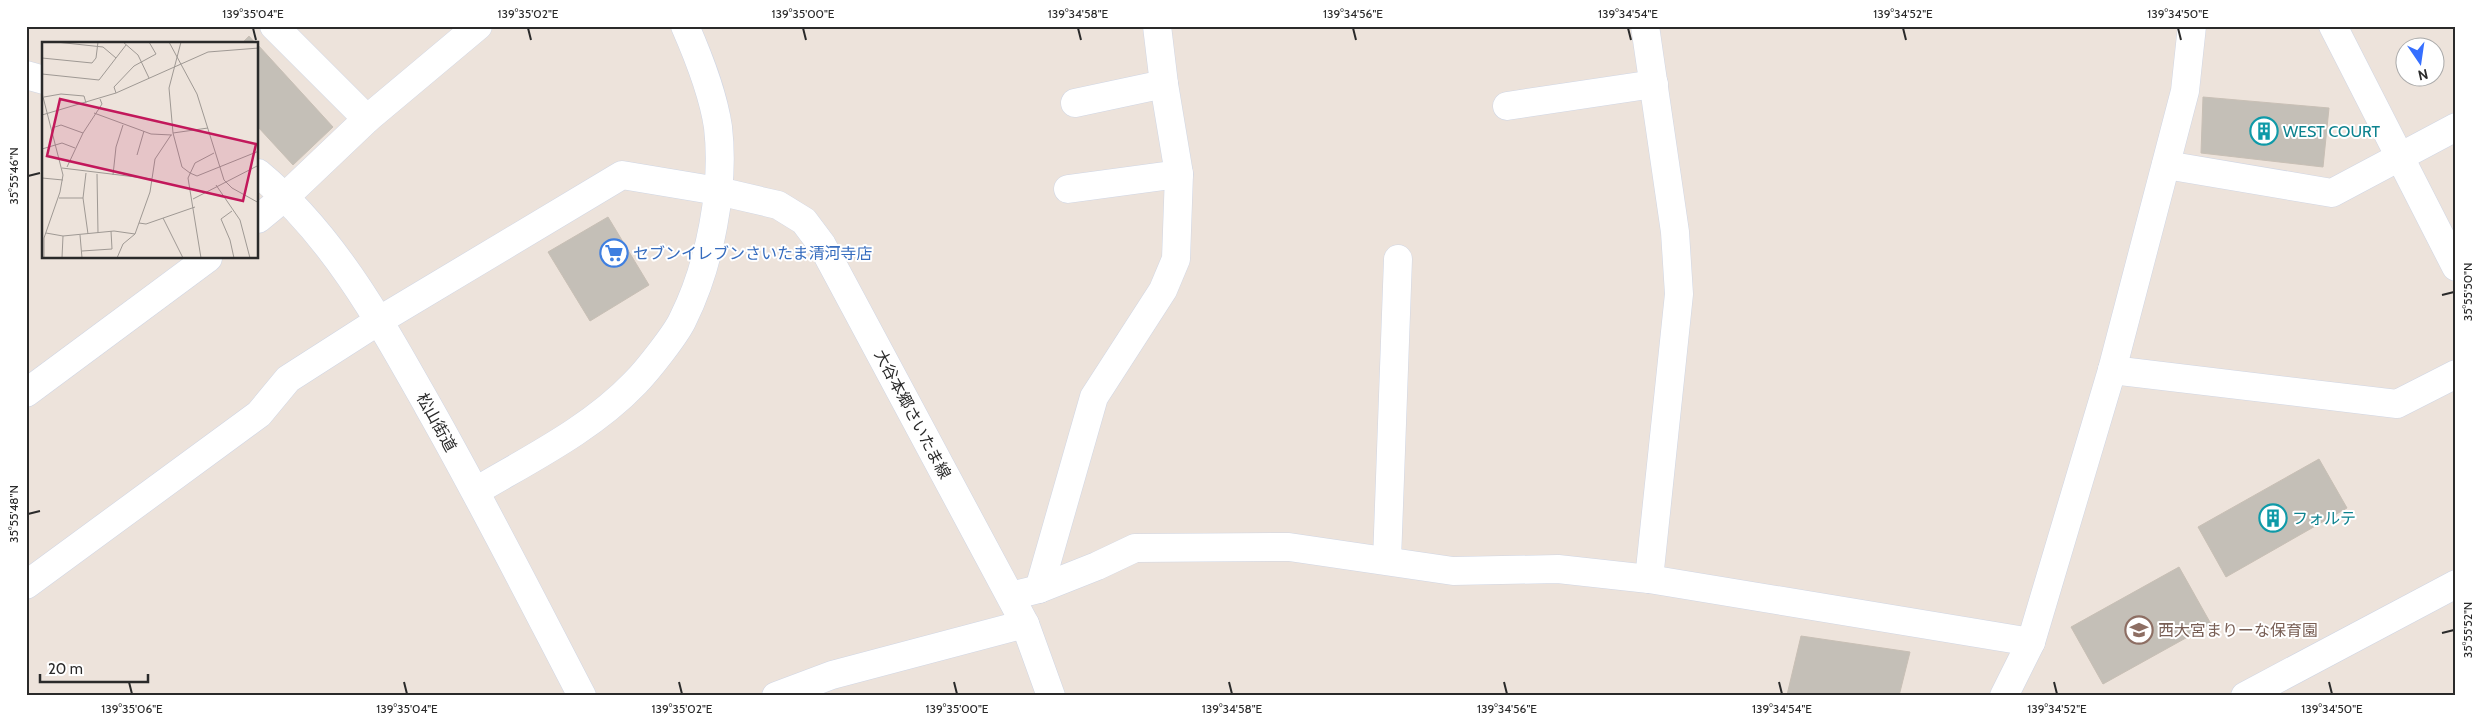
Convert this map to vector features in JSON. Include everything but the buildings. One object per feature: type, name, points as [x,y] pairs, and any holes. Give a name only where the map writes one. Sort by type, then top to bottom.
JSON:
[{"type":"street","points":[[274,26],[367,119]]},
{"type":"street","points":[[259,218],[286,196],[367,119],[478,26]]},
{"type":"street","points":[[476,491],[550,447],[599,414],[636,382],[683,320],[705,261],[718,191],[718,127],[701,63],[685,26]]},
{"type":"street","points":[[1039,589],[1094,397],[1163,290],[1176,259],[1180,174],[1164,84],[1157,26]]},
{"type":"street","points":[[1645,26],[1675,232],[1678,294],[1649,579]]},
{"type":"street","points":[[2004,696],[2031,642],[2112,370],[2185,91],[2192,26]]},
{"type":"street","points":[[2333,26],[2456,267]]},
{"type":"street","points":[[26,75],[42,79]]},
{"type":"street","points":[[1075,103],[1164,84]]},
{"type":"street","points":[[1507,106],[1654,84]]},
{"type":"street","points":[[2166,165],[2332,193],[2456,127]]},
{"type":"street","name":"松山街道","points":[[259,174],[286,196],[343,266],[380,320],[476,491],[582,696]]},
{"type":"street","points":[[1068,189],[1180,174]]},
{"type":"street","name":"大谷本郷さいたま線","points":[[26,585],[259,414],[288,378],[380,320],[622,176],[718,191],[778,205],[804,221],[822,245],[1025,624],[1051,696]]},
{"type":"street","points":[[26,393],[207,259]]},
{"type":"street","points":[[1387,560],[1398,259]]},
{"type":"street","points":[[2112,370],[2397,404],[2456,374]]},
{"type":"street","points":[[1010,596],[1039,589],[1097,566],[1134,548],[1289,547],[1387,560],[1453,572],[1558,569],[1649,579],[2031,642]]},
{"type":"street","points":[[2245,696],[2456,584]]},
{"type":"street","points":[[776,696],[832,675],[1025,624]]},
{"type":"place","name":"WEST COURT","points":[[2264,131]]},
{"type":"place","name":"セブンイレブンさいたま清河寺店","points":[[614,253]]},
{"type":"place","name":"フォルテ","points":[[2273,518]]},
{"type":"place","name":"西大宮まりーな保育園","points":[[2139,630]]}]
